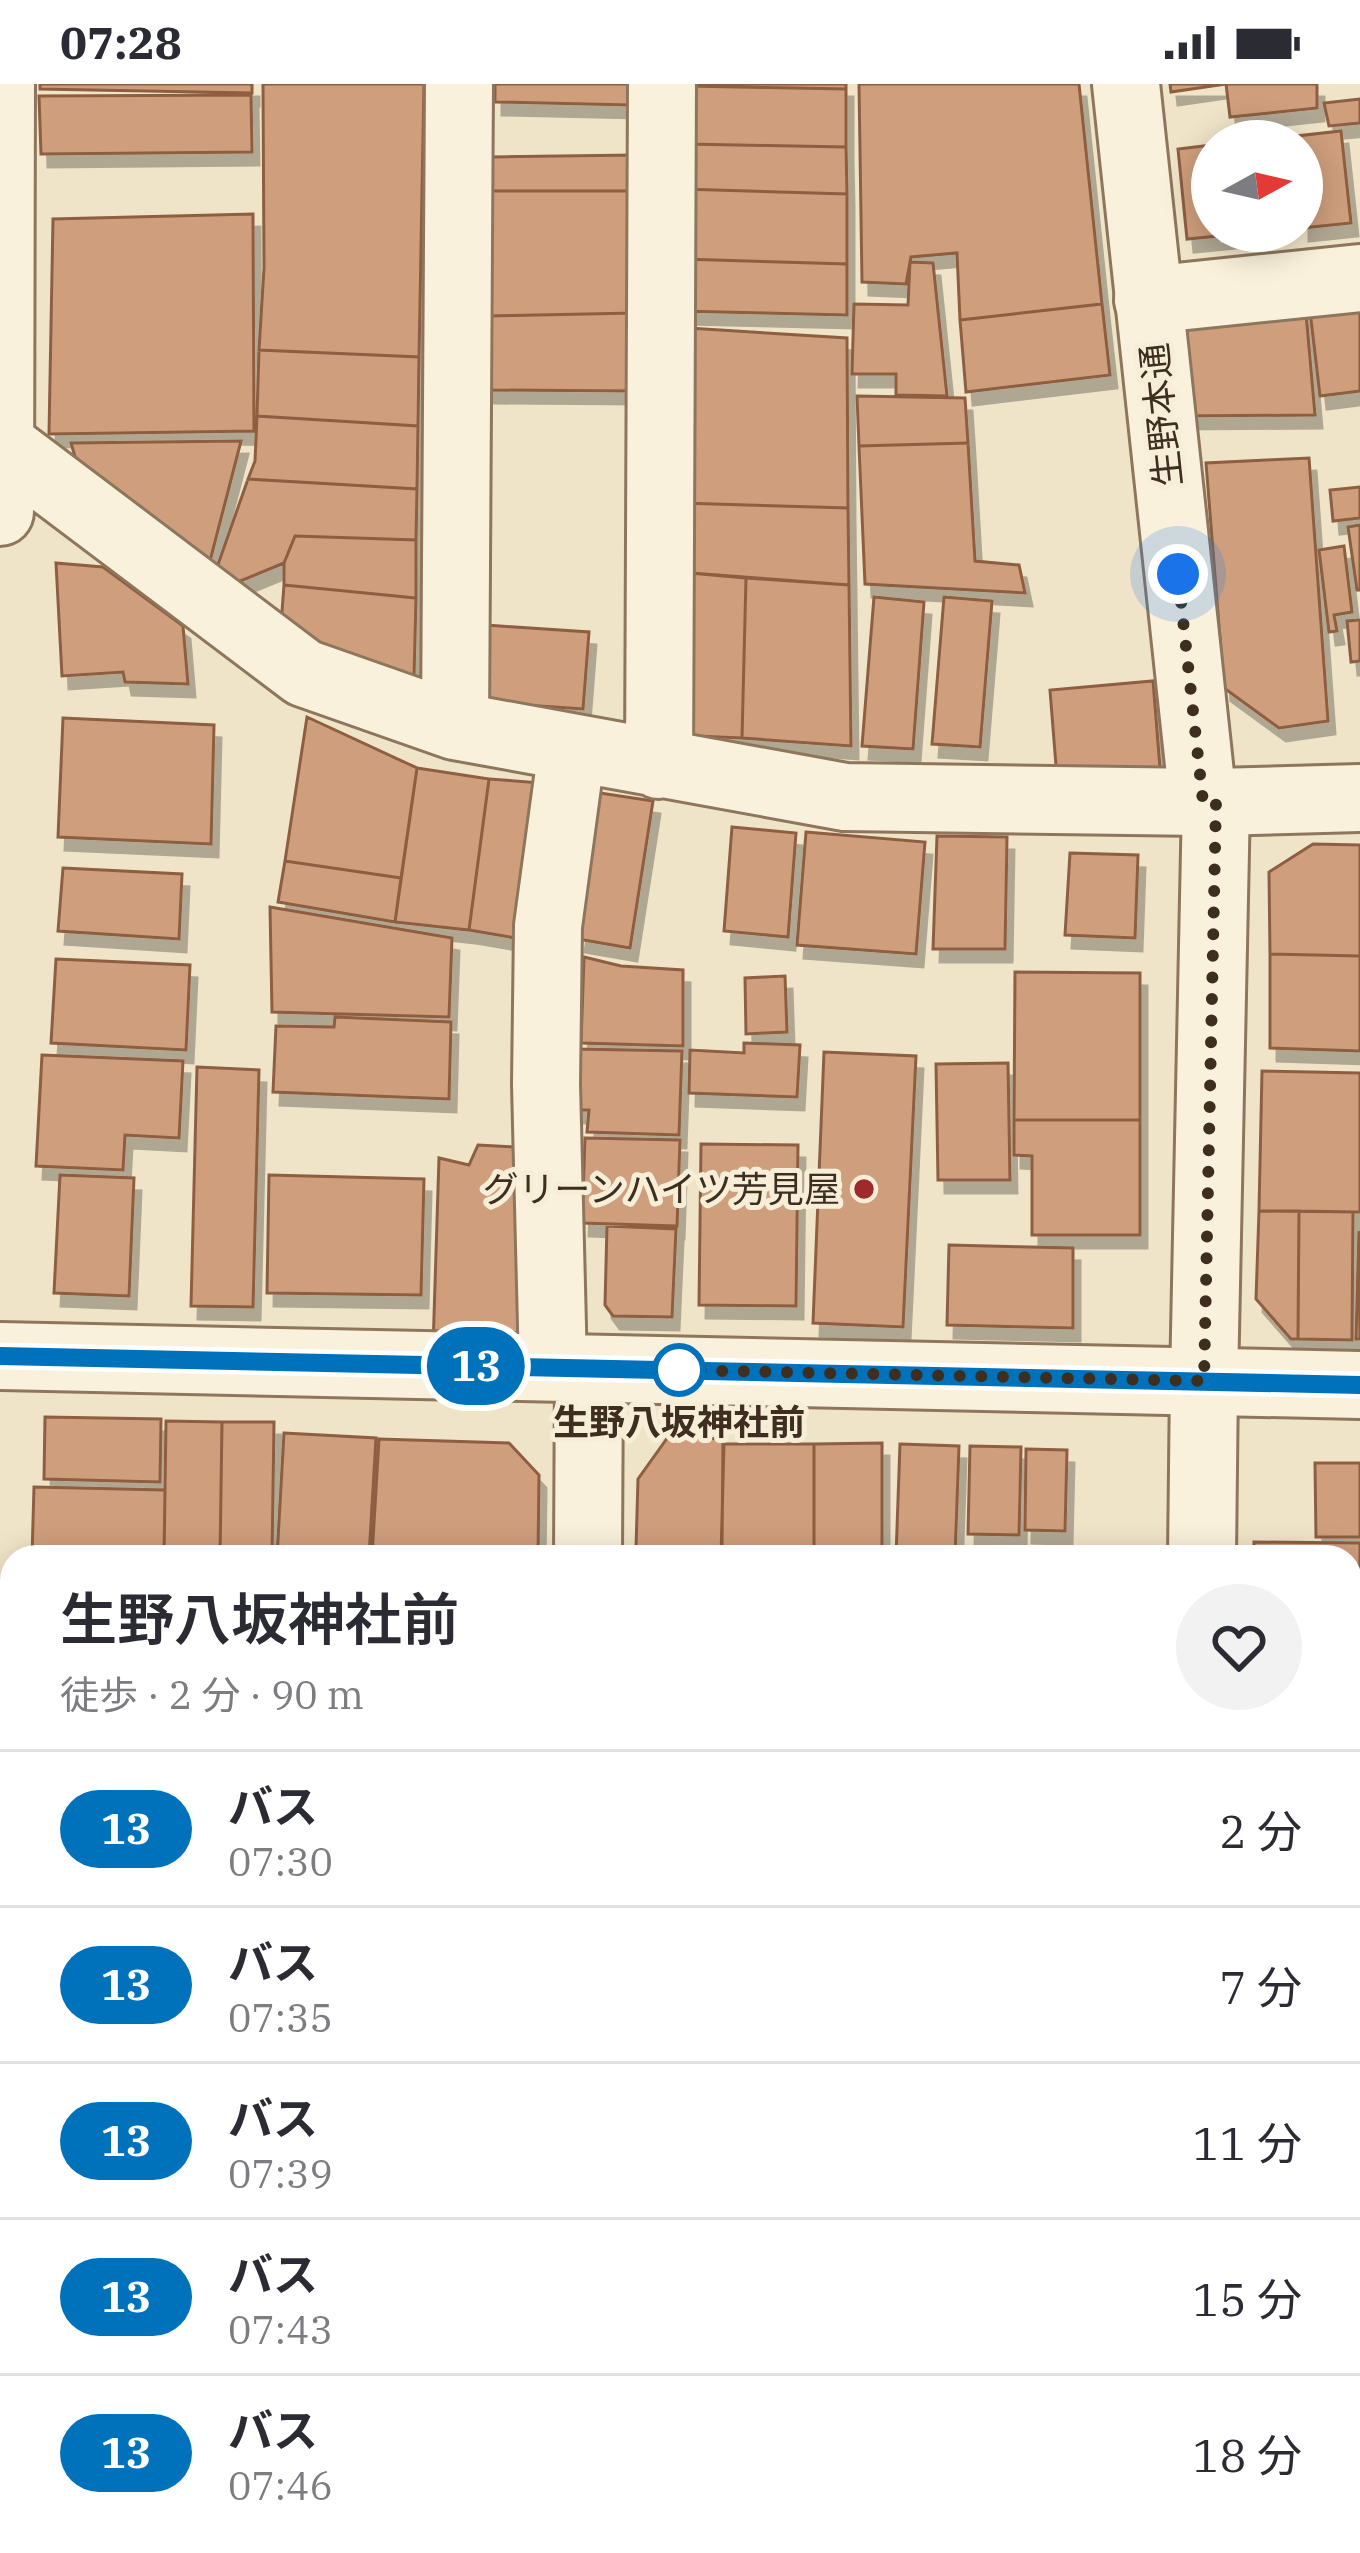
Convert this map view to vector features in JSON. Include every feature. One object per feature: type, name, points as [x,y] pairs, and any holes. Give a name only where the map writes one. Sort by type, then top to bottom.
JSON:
[{"type":"street","points":[[0,512],[2,84]]},
{"type":"street","points":[[455,726],[459,84]]},
{"type":"street","points":[[659,765],[662,84]]},
{"type":"street","name":"生野本通","points":[[1126,84],[1209,802],[1202,1545]]},
{"type":"street","points":[[1148,300],[1360,278]]},
{"type":"street","points":[[2,445],[304,673],[455,726],[845,796],[1209,802],[1360,798]]},
{"type":"street","points":[[572,749],[548,926],[546,1084],[588,1545]]},
{"type":"street","points":[[0,1356],[1360,1385]]},
{"type":"building","points":[[40,84],[252,84],[252,93],[40,89]]},
{"type":"building","points":[[263,84],[424,84],[419,357],[259,350],[264,268]]},
{"type":"building","points":[[495,84],[631,84],[630,105],[495,102]]},
{"type":"building","points":[[846,84],[846,89],[686,86]]},
{"type":"building","points":[[859,84],[1079,84],[1102,304],[960,320],[957,253],[911,257],[906,284],[862,282]]},
{"type":"building","points":[[1170,84],[1226,84],[1171,92]]},
{"type":"building","points":[[1226,84],[1317,84],[1317,108],[1230,117]]},
{"type":"building","points":[[686,86],[846,89],[846,147],[685,144]]},
{"type":"building","points":[[251,95],[252,152],[41,154],[39,96]]},
{"type":"building","points":[[1360,99],[1360,123],[1329,126],[1324,103]]},
{"type":"building","points":[[1341,131],[1351,223],[1323,226],[1323,133]]},
{"type":"building","points":[[685,144],[846,147],[847,194],[683,189]]},
{"type":"building","points":[[1191,147],[1191,239],[1187,239],[1178,149]]},
{"type":"building","points":[[636,155],[636,191],[489,191],[489,157]]},
{"type":"building","points":[[683,189],[847,194],[847,264],[683,259]]},
{"type":"building","points":[[489,191],[636,191],[635,313],[487,316]]},
{"type":"building","points":[[253,214],[254,431],[49,434],[53,219]]},
{"type":"building","points":[[683,259],[847,264],[847,315],[680,311]]},
{"type":"building","points":[[910,262],[933,263],[947,396],[896,395],[896,374],[852,374],[854,304],[908,305]]},
{"type":"building","points":[[1305,302],[1315,415],[1176,416],[1166,310]]},
{"type":"building","points":[[1102,304],[1110,375],[966,392],[960,320]]},
{"type":"building","points":[[1360,306],[1360,391],[1320,396],[1310,311]]},
{"type":"building","points":[[635,313],[635,391],[486,390],[487,316]]},
{"type":"building","points":[[688,328],[847,338],[848,508],[681,503]]},
{"type":"building","points":[[259,350],[419,357],[418,426],[257,416]]},
{"type":"building","points":[[857,396],[965,398],[968,443],[859,446]]},
{"type":"building","points":[[257,416],[418,426],[417,489],[248,479],[255,461]]},
{"type":"building","points":[[241,441],[210,561],[78,467],[71,443]]},
{"type":"building","points":[[968,443],[975,561],[1019,565],[1025,593],[865,584],[859,446]]},
{"type":"building","points":[[1309,458],[1328,721],[1279,728],[1224,688],[1206,463]]},
{"type":"building","points":[[248,479],[417,489],[416,540],[295,536],[284,563],[233,584],[215,573]]},
{"type":"building","points":[[1360,487],[1360,518],[1333,521],[1330,490]]},
{"type":"building","points":[[681,503],[848,508],[849,585],[678,572]]},
{"type":"building","points":[[1360,525],[1360,590],[1357,590],[1348,527]]},
{"type":"building","points":[[295,536],[416,540],[416,598],[284,585],[284,563]]},
{"type":"building","points":[[1344,546],[1352,612],[1334,615],[1337,631],[1329,632],[1319,550]]},
{"type":"building","points":[[56,563],[103,567],[183,626],[188,684],[125,682],[123,672],[62,676]]},
{"type":"building","points":[[678,572],[746,578],[742,738],[673,735]]},
{"type":"building","points":[[746,578],[849,585],[851,746],[742,738]]},
{"type":"building","points":[[284,585],[416,598],[414,677],[362,665],[281,625]]},
{"type":"building","points":[[874,597],[924,602],[913,749],[862,746]]},
{"type":"building","points":[[944,597],[992,601],[980,747],[932,744]]},
{"type":"building","points":[[1360,620],[1360,661],[1351,662],[1347,621]]},
{"type":"building","points":[[486,625],[589,632],[583,709],[481,702]]},
{"type":"building","points":[[1153,681],[1160,768],[1057,778],[1050,690]]},
{"type":"building","points":[[307,717],[417,768],[401,878],[285,861]]},
{"type":"building","points":[[63,718],[214,725],[211,844],[58,837]]},
{"type":"building","points":[[417,768],[489,779],[469,930],[395,922]]},
{"type":"building","points":[[489,779],[541,783],[521,939],[469,930]]},
{"type":"building","points":[[600,793],[653,801],[630,948],[578,939]]},
{"type":"building","points":[[732,827],[796,833],[788,937],[724,931]]},
{"type":"building","points":[[806,832],[925,842],[916,954],[797,945]]},
{"type":"building","points":[[937,836],[1007,837],[1005,949],[933,949]]},
{"type":"building","points":[[1313,844],[1360,845],[1360,956],[1270,954],[1269,872]]},
{"type":"building","points":[[1070,853],[1138,855],[1135,938],[1065,935]]},
{"type":"building","points":[[285,861],[401,878],[395,922],[278,902]]},
{"type":"building","points":[[63,868],[182,874],[179,939],[58,931]]},
{"type":"building","points":[[270,907],[452,938],[449,1017],[272,1012]]},
{"type":"building","points":[[1270,954],[1360,956],[1360,1051],[1270,1048]]},
{"type":"building","points":[[584,957],[621,966],[683,970],[683,1046],[581,1043]]},
{"type":"building","points":[[56,959],[190,965],[186,1050],[51,1043]]},
{"type":"building","points":[[1015,972],[1140,973],[1140,1120],[1014,1120]]},
{"type":"building","points":[[785,976],[787,1032],[746,1034],[745,978]]},
{"type":"building","points":[[335,1017],[451,1022],[449,1099],[273,1092],[276,1026],[334,1027]]},
{"type":"building","points":[[744,1043],[800,1045],[797,1097],[689,1093],[690,1050],[744,1053]]},
{"type":"building","points":[[575,1049],[682,1051],[679,1135],[587,1132],[589,1110],[574,1110]]},
{"type":"building","name":"グリーンハイツ芳見屋","points":[[824,1052],[916,1056],[903,1327],[813,1323]]},
{"type":"building","points":[[42,1055],[183,1061],[179,1138],[125,1135],[123,1170],[36,1166]]},
{"type":"building","points":[[1008,1063],[1010,1180],[938,1180],[936,1064]]},
{"type":"building","points":[[197,1067],[259,1070],[253,1307],[191,1306]]},
{"type":"building","points":[[1262,1071],[1360,1073],[1360,1212],[1259,1211]]},
{"type":"building","points":[[1014,1120],[1140,1120],[1140,1235],[1032,1235],[1032,1156],[1014,1155]]},
{"type":"building","points":[[585,1138],[680,1140],[677,1226],[582,1223]]},
{"type":"building","points":[[701,1144],[798,1145],[796,1306],[699,1305]]},
{"type":"building","points":[[478,1145],[534,1148],[538,1352],[433,1348],[439,1158],[469,1165]]},
{"type":"building","points":[[60,1175],[134,1178],[129,1296],[54,1293]]},
{"type":"building","points":[[269,1175],[424,1179],[421,1295],[267,1293]]},
{"type":"building","points":[[1259,1211],[1299,1211],[1298,1339],[1291,1339],[1256,1299]]},
{"type":"building","points":[[1299,1211],[1353,1212],[1352,1340],[1298,1339]]},
{"type":"building","points":[[607,1226],[676,1229],[672,1317],[613,1316],[605,1305]]},
{"type":"building","points":[[1359,1231],[1360,1339],[1356,1339]]},
{"type":"building","points":[[949,1245],[1073,1248],[1073,1328],[947,1325]]},
{"type":"building","points":[[45,1417],[161,1419],[160,1482],[44,1479]]},
{"type":"building","points":[[166,1421],[222,1422],[220,1545],[164,1545]]},
{"type":"building","points":[[222,1422],[274,1422],[272,1545],[220,1545]]},
{"type":"building","points":[[284,1433],[376,1438],[370,1545],[278,1545]]},
{"type":"building","points":[[668,1437],[723,1439],[722,1545],[636,1545],[638,1479]]},
{"type":"building","points":[[379,1439],[509,1443],[539,1475],[538,1545],[373,1545]]},
{"type":"building","points":[[882,1443],[882,1545],[814,1545],[814,1444]]},
{"type":"building","points":[[724,1444],[814,1444],[814,1545],[721,1545]]},
{"type":"building","points":[[900,1444],[959,1446],[955,1545],[896,1545]]},
{"type":"building","points":[[970,1446],[1021,1447],[1019,1535],[968,1534]]},
{"type":"building","points":[[1026,1449],[1067,1450],[1065,1531],[1025,1530]]},
{"type":"building","points":[[1315,1463],[1360,1463],[1360,1537],[1316,1537]]},
{"type":"building","points":[[34,1487],[165,1490],[164,1545],[32,1545]]},
{"type":"building","points":[[1254,1542],[1360,1543],[1360,1545]]},
{"type":"bus line","name":"13","points":[[0,1356],[1360,1385]]},
{"type":"place","name":"グリーンハイツ芳見屋","points":[[864,1189]]},
{"type":"place","name":"生野八坂神社前","points":[[679,1370]]},
{"type":"route","points":[[679,1370],[1204,1381],[1216,802],[1203,802],[1178,574]]}]
